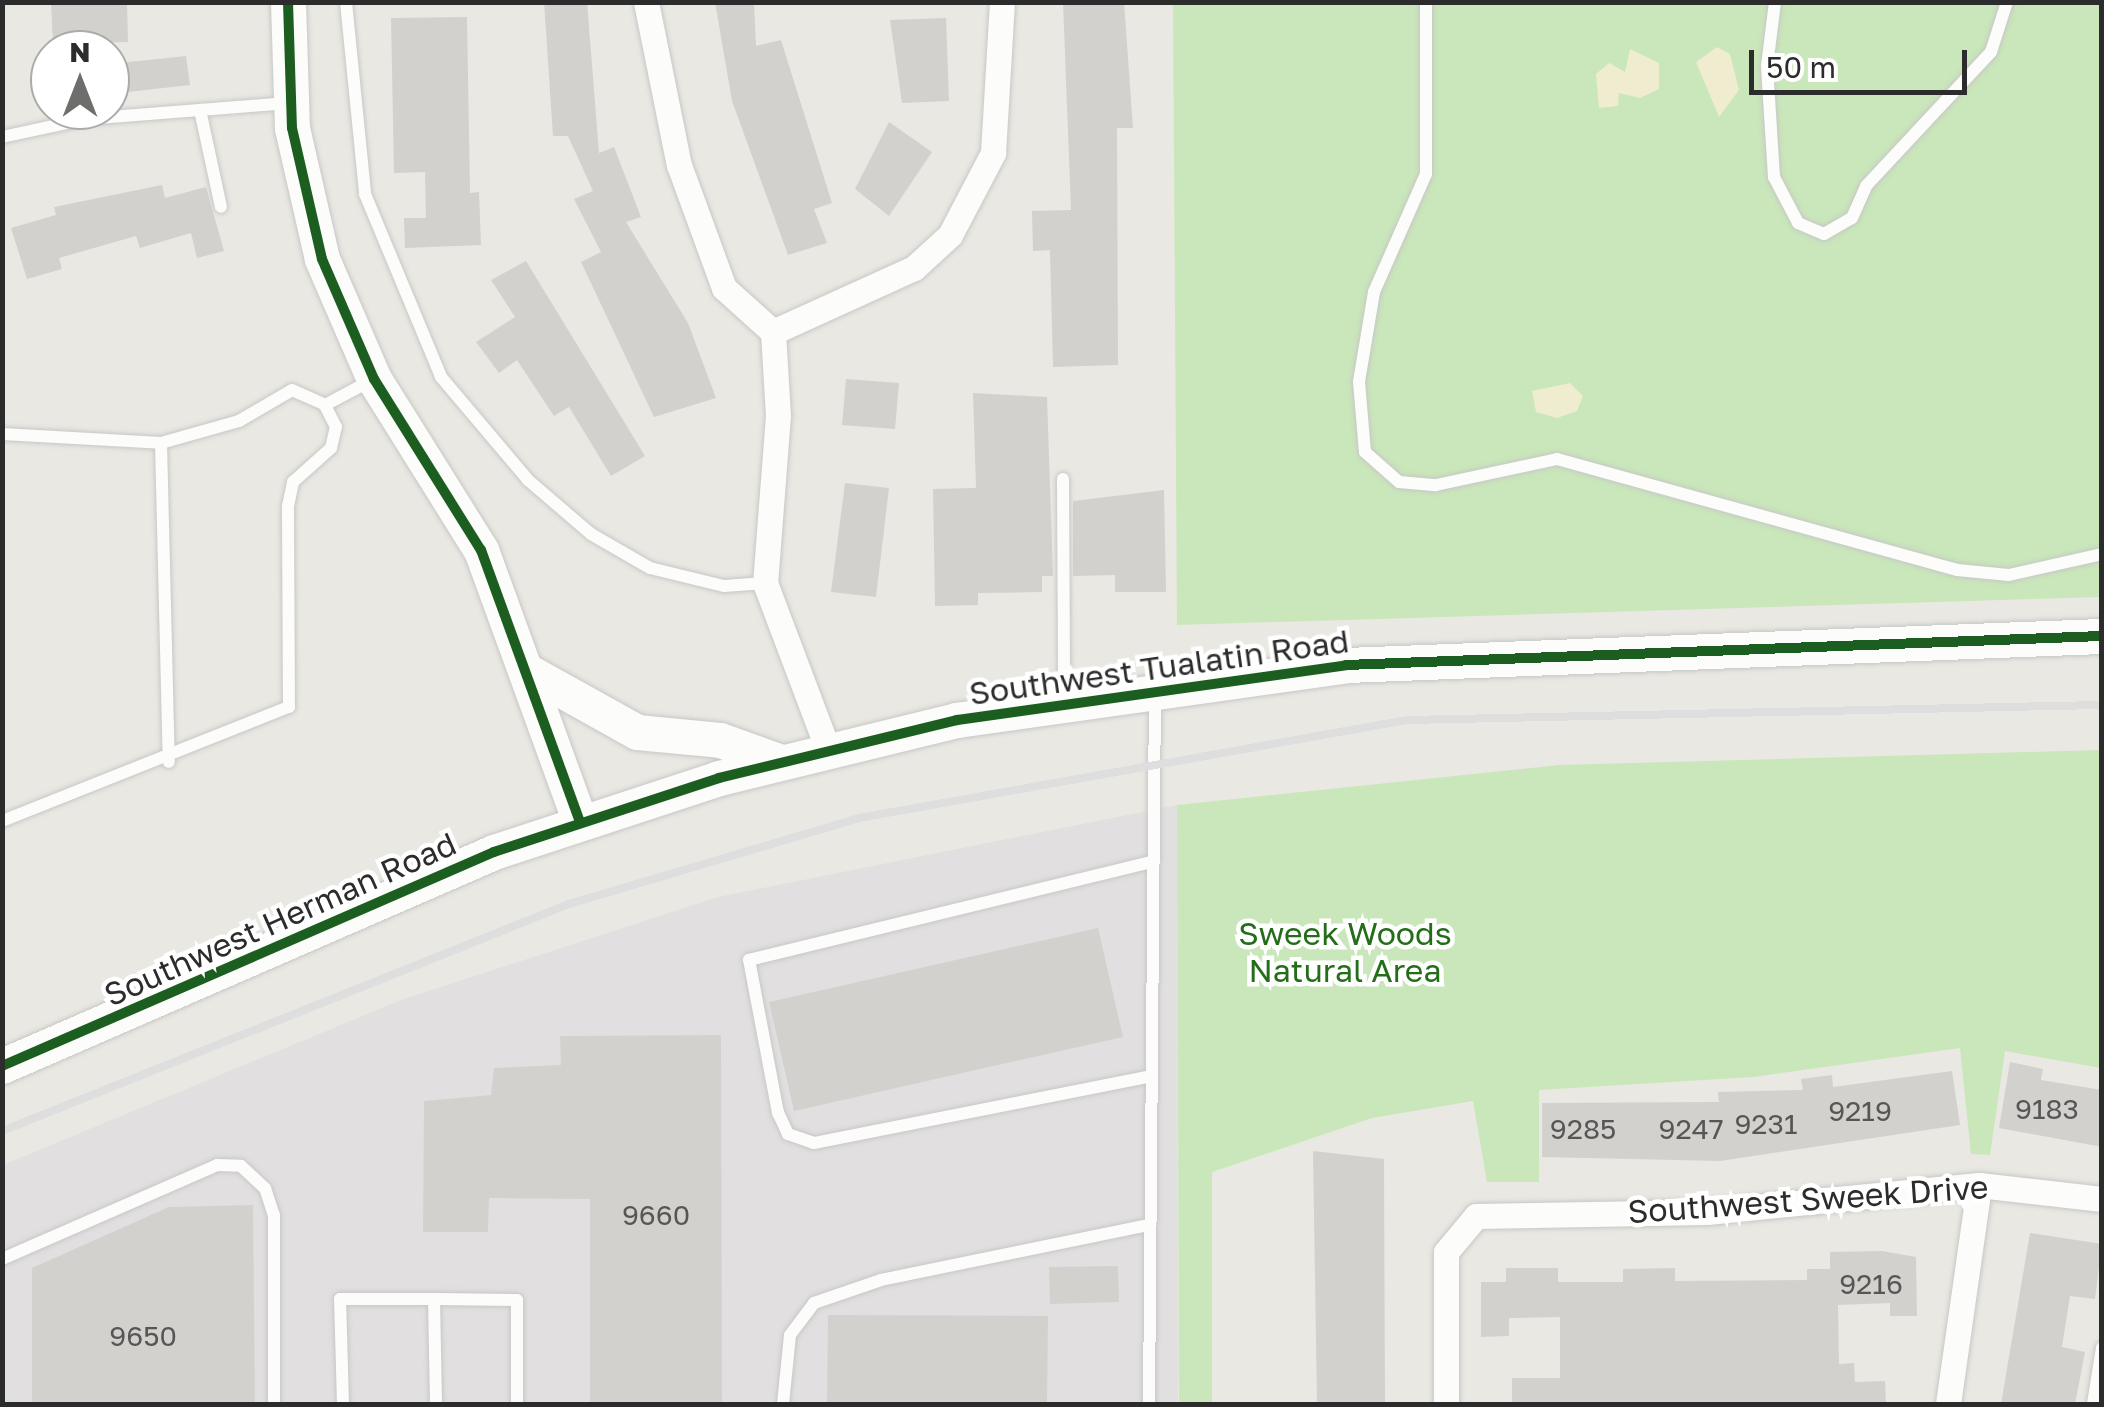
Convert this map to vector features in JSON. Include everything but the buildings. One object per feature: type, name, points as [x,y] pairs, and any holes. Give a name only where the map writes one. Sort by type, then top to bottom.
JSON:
[{"type":"main road","points":[[288,2],[290,103],[308,215],[374,378],[461,511],[531,673],[580,822]]},
{"type":"main road","name":"Southwest Tualatin Road","points":[[580,822],[828,750],[1064,702],[1155,688],[1366,664],[2102,636]]},
{"type":"main road","points":[[531,673],[637,732],[720,740],[781,762]]},
{"type":"main road","name":"Southwest Herman Road","points":[[2,1066],[580,822]]},
{"type":"street","points":[[646,2],[679,165],[724,288],[772,332],[778,415],[765,583],[828,750]]},
{"type":"street","points":[[772,332],[914,268],[950,235],[993,153],[1002,2]]},
{"type":"street","points":[[1948,1404],[1979,1184]]},
{"type":"street","name":"Southwest Sweek Drive","points":[[1446,1404],[1446,1252],[1458,1230],[1506,1212],[1708,1212],[1979,1184],[2102,1199]]},
{"type":"lane","points":[[346,2],[365,194],[442,377],[528,480],[592,534],[650,568],[724,586],[765,583]]},
{"type":"lane","points":[[1426,2],[1426,174],[1374,292],[1359,382],[1366,452],[1398,482],[1436,485],[1557,459],[1956,570],[2010,575],[2102,554]]},
{"type":"lane","points":[[1775,2],[1767,66],[1774,177],[1798,224],[1824,234],[1852,218],[1866,186],[1991,52],[2007,2]]},
{"type":"lane","points":[[2,137],[200,110],[290,103]]},
{"type":"lane","points":[[200,110],[221,208]]},
{"type":"lane","points":[[325,405],[374,378]]},
{"type":"lane","points":[[2,434],[161,442],[240,421],[292,390],[325,405],[336,427],[331,448],[293,482],[288,506],[290,707],[169,762],[2,821]]},
{"type":"lane","points":[[161,442],[169,762]]},
{"type":"lane","points":[[1063,479],[1064,702]]},
{"type":"lane","points":[[1148,1404],[1155,688]]},
{"type":"lane","points":[[1152,1076],[814,1143],[788,1134],[778,1113],[749,960],[1154,861]]},
{"type":"lane","points":[[2,1259],[217,1165],[241,1166],[265,1188],[274,1214],[274,1404]]},
{"type":"lane","points":[[784,1404],[790,1335],[814,1303],[880,1280],[1150,1225]]},
{"type":"lane","points":[[343,1404],[340,1300],[517,1300],[518,1404]]},
{"type":"lane","points":[[434,1300],[436,1404]]},
{"type":"lane","points":[[2093,1404],[2102,1348]]},
{"type":"shaded area","points":[[1177,805],[1178,1404],[3,1404],[3,1165],[401,1000],[718,897]]},
{"type":"green space","points":[[1173,3],[2101,3],[2101,597],[1177,625]]},
{"type":"green space","name":"Sweek Woods Natural Area","points":[[2101,750],[2101,1068],[2005,1051],[1990,1155],[1971,1154],[1960,1048],[1753,1077],[1539,1090],[1539,1182],[1487,1182],[1473,1101],[1372,1118],[1212,1172],[1212,1404],[1179,1404],[1177,805],[1560,765]]},
{"type":"sand","points":[[1717,47],[1730,54],[1739,90],[1719,117],[1696,62]]},
{"type":"sand","points":[[1630,49],[1659,63],[1659,89],[1640,98],[1619,93],[1618,106],[1599,108],[1596,74],[1609,63],[1625,72]]},
{"type":"sand","points":[[1570,383],[1583,396],[1577,411],[1557,418],[1536,412],[1532,391]]},
{"type":"railway","points":[[2,1131],[569,904],[859,818],[1407,720],[2102,705]]},
{"type":"cycle path","points":[[288,2],[292,128],[322,259],[374,379],[481,550],[580,822]]},
{"type":"cycle path","points":[[2,1066],[494,852],[719,778],[957,720],[1346,665],[2102,636]]}]
